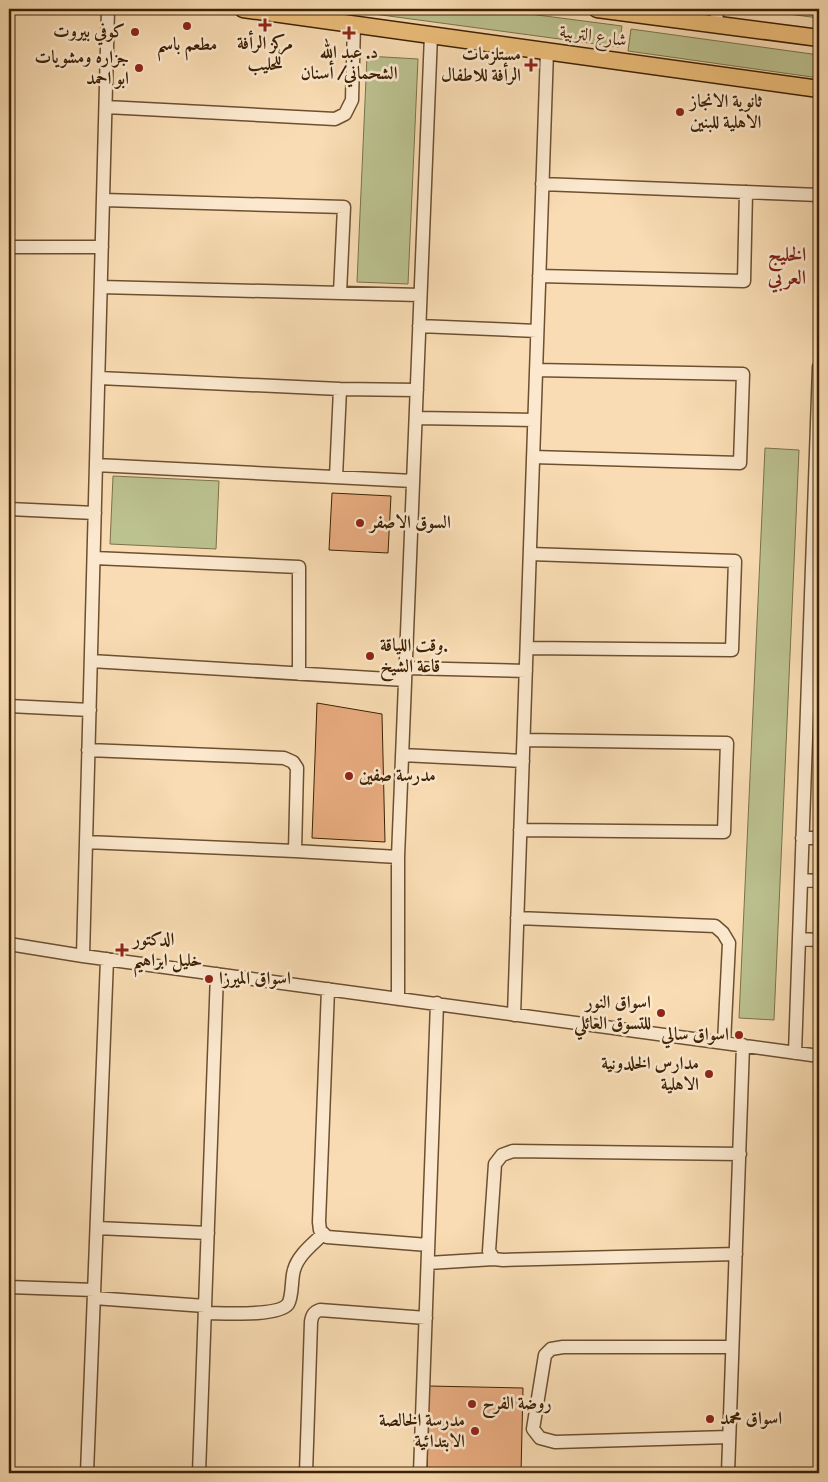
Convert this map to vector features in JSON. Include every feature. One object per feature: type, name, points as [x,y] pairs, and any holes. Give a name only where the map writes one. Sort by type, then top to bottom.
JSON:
[{"type":"main road","name":"شارع التربية","points":[[243,9],[819,89]]},
{"type":"main road","name":"شارع التربية","points":[[596,9],[716,17],[819,38]]},
{"type":"street","points":[[83,956],[108,9]]},
{"type":"street","points":[[106,107],[335,119],[346,114],[352,100],[354,24]]},
{"type":"street","points":[[398,999],[398,857],[430,35]]},
{"type":"street","points":[[514,1015],[547,51]]},
{"type":"street","points":[[542,184],[819,195]]},
{"type":"street","points":[[539,276],[744,281],[746,192]]},
{"type":"street","points":[[104,200],[344,207],[340,293]]},
{"type":"street","points":[[9,247],[102,247]]},
{"type":"street","points":[[101,287],[420,295]]},
{"type":"street","points":[[419,326],[537,330]]},
{"type":"street","points":[[794,1053],[802,838],[814,680],[819,367]]},
{"type":"street","points":[[533,457],[740,463],[743,374],[536,370]]},
{"type":"street","points":[[98,378],[340,389],[417,390]]},
{"type":"street","points":[[336,477],[340,389]]},
{"type":"street","points":[[416,418],[534,420]]},
{"type":"street","points":[[96,465],[413,481]]},
{"type":"street","points":[[9,509],[95,513]]},
{"type":"street","points":[[527,648],[732,650],[735,561],[530,554]]},
{"type":"street","points":[[94,558],[299,567],[299,674]]},
{"type":"street","points":[[91,661],[299,674],[526,671]]},
{"type":"street","points":[[9,706],[90,710]]},
{"type":"street","points":[[520,830],[724,832],[727,743],[524,740]]},
{"type":"street","points":[[88,750],[284,758],[293,762],[297,768],[295,851]]},
{"type":"street","points":[[402,755],[523,761]]},
{"type":"street","points":[[802,838],[819,838]]},
{"type":"street","points":[[86,842],[398,857]]},
{"type":"street","points":[[801,880],[819,881]]},
{"type":"street","points":[[518,918],[715,926],[724,933],[729,943],[724,1043]]},
{"type":"street","points":[[799,939],[819,940]]},
{"type":"street","points":[[9,944],[83,956],[819,1056]]},
{"type":"street","points":[[87,1473],[107,959]]},
{"type":"street","points":[[199,1473],[217,974]]},
{"type":"street","points":[[328,989],[320,1230],[327,1237],[428,1245]]},
{"type":"street","points":[[420,1473],[437,1003]]},
{"type":"street","points":[[728,1473],[743,1045]]},
{"type":"street","points":[[494,1259],[489,1251],[495,1164],[502,1155],[513,1151],[740,1154]]},
{"type":"street","points":[[97,1228],[208,1233]]},
{"type":"street","points":[[9,1287],[94,1294],[205,1310],[262,1312],[279,1310],[287,1304],[290,1297],[294,1268],[323,1234]]},
{"type":"street","points":[[428,1263],[494,1259],[736,1254]]},
{"type":"street","points":[[306,1473],[311,1322],[315,1312],[320,1310],[426,1318]]},
{"type":"street","points":[[729,1437],[555,1442],[540,1438],[532,1429],[545,1355],[551,1349],[563,1347],[732,1347]]},
{"type":"green space","points":[[337,9],[491,9],[622,26],[619,47]]},
{"type":"green space","points":[[749,9],[819,9],[819,18]]},
{"type":"green space","points":[[631,29],[819,55],[819,78],[628,51]]},
{"type":"green space","points":[[367,56],[418,59],[408,284],[357,282]]},
{"type":"green space","points":[[765,448],[799,450],[774,1020],[739,1018]]},
{"type":"green space","points":[[113,476],[219,481],[216,549],[110,544]]},
{"type":"building","name":"السوق الاصفر","points":[[332,493],[391,496],[388,553],[329,550]]},
{"type":"building","name":"مدرسة صفين","points":[[317,703],[382,714],[385,842],[312,838]]},
{"type":"building","points":[[819,982],[819,1028],[816,1028]]},
{"type":"building","name":"مدرسة الخالصة الابتدائية","points":[[429,1386],[523,1388],[521,1473],[427,1473]]},
{"type":"place","name":"مركز الرأفة للحليب","points":[[265,25]]},
{"type":"place","name":"مطعم باسم","points":[[187,26]]},
{"type":"place","name":"كوفي بيروت","points":[[135,32]]},
{"type":"place","name":"د. عبد الله الشحماني/ أسنان","points":[[349,33]]},
{"type":"place","name":"مستلزمات الرأفة للاطفال","points":[[531,65]]},
{"type":"place","name":"جزاره ومشويات ابو احمد","points":[[139,68]]},
{"type":"place","name":"ثانوية الانجاز الاهلية للبنين","points":[[680,112]]},
{"type":"place","name":"السوق الاصفر","points":[[360,523]]},
{"type":"place","name":"وقت اللياقة. قاعة الشيخ","points":[[370,656]]},
{"type":"place","name":"مدرسة صفين","points":[[349,776]]},
{"type":"place","name":"الدكتور خليل ابراهيم","points":[[122,950]]},
{"type":"place","name":"اسواق الميرزا","points":[[209,979]]},
{"type":"place","name":"اسواق النور للتسوق العائلي","points":[[661,1013]]},
{"type":"place","name":"اسواق سالي","points":[[739,1035]]},
{"type":"place","name":"مدارس الخلدونية الاهلية","points":[[709,1074]]},
{"type":"place","name":"روضة الفرح","points":[[472,1404]]},
{"type":"place","name":"اسواق محمد","points":[[710,1419]]},
{"type":"place","name":"مدرسة الخالصة الابتدائية","points":[[475,1431]]},
{"type":"district","name":"الخليج العربي","points":[[787,266]]}]
